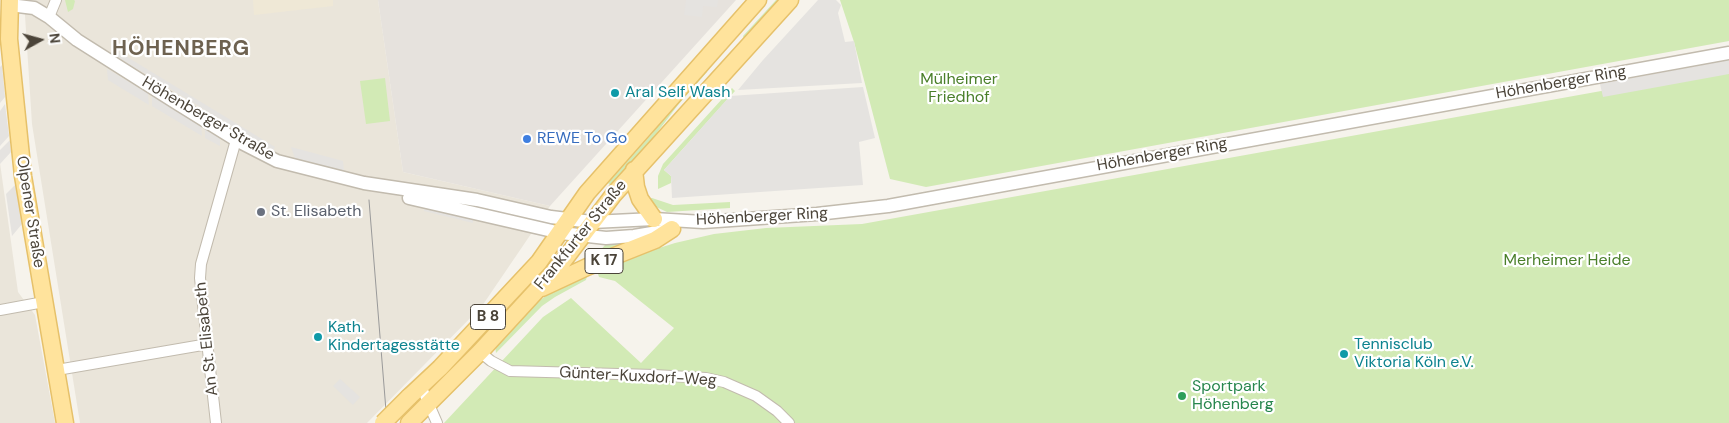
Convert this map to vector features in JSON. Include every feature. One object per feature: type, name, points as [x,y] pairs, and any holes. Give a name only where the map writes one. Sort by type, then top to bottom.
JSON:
[{"type":"main road","name":"Frankfurter Straße","points":[[383,423],[465,342],[528,275],[587,193],[758,0]]},
{"type":"main road","name":"Frankfurter Straße","points":[[418,414],[480,352],[566,258],[634,170],[790,0]]},
{"type":"main road","name":"Olpener Straße","points":[[7,3],[10,58],[23,176],[65,423]]},
{"type":"main road","points":[[711,52],[727,69]]},
{"type":"main road","points":[[634,170],[640,199],[654,219]]},
{"type":"main road","name":"K 17","points":[[536,291],[587,267],[655,240],[672,229]]},
{"type":"street","points":[[49,17],[56,0]]},
{"type":"street","name":"Höhenberger Straße","points":[[7,3],[34,8],[49,17],[77,40],[236,140],[277,161],[364,183],[385,193],[564,226],[582,235]]},
{"type":"street","name":"Höhenberger Ring","points":[[592,222],[654,219],[703,222],[817,214],[888,206],[1729,52]]},
{"type":"street","name":"An St. Elisabeth","points":[[216,423],[200,278],[201,264],[236,140]]},
{"type":"street","name":"Höhenberger Straße","points":[[564,226],[592,222]]},
{"type":"street","name":"K 17","points":[[582,235],[622,237],[703,222]]},
{"type":"street","points":[[0,310],[44,302]]},
{"type":"street","points":[[57,370],[208,344]]},
{"type":"street","name":"Günter-Kuxdorf-Weg","points":[[480,352],[510,372],[654,375],[706,378],[724,382],[756,396],[777,411],[789,423]]},
{"type":"street","points":[[415,391],[418,414],[437,423]]},
{"type":"shaded area","points":[[24,0],[378,0],[403,172],[550,206],[482,306],[367,423],[80,423],[32,124]]},
{"type":"shaded area","points":[[253,0],[333,0],[333,6],[254,15]]},
{"type":"shaded area","points":[[378,0],[736,0],[550,206],[403,172]]},
{"type":"shaded area","points":[[686,0],[718,0],[717,7],[703,6],[702,17],[684,15]]},
{"type":"shaded area","points":[[818,0],[836,0],[841,5],[838,13],[845,42],[854,41],[862,83],[738,90],[763,60]]},
{"type":"shaded area","points":[[114,49],[275,147],[273,151],[111,53]]},
{"type":"shaded area","points":[[1729,60],[1729,74],[1603,97],[1600,84]]},
{"type":"shaded area","points":[[2,65],[5,97],[0,103],[0,67]]},
{"type":"shaded area","points":[[107,69],[148,93],[149,105],[108,80]]},
{"type":"shaded area","points":[[863,87],[875,138],[859,142],[863,185],[672,198],[671,176],[664,170],[730,96]]},
{"type":"shaded area","points":[[152,95],[201,124],[202,136],[152,106]]},
{"type":"shaded area","points":[[5,104],[9,136],[0,146],[0,111]]},
{"type":"shaded area","points":[[205,127],[220,136],[220,146],[205,138]]},
{"type":"shaded area","points":[[10,140],[11,152],[0,164],[0,150]]},
{"type":"shaded area","points":[[291,147],[343,161],[344,171],[295,158]]},
{"type":"shaded area","points":[[0,163],[18,292],[35,315],[55,423],[0,423]]},
{"type":"shaded area","points":[[16,184],[22,224],[12,236],[6,194]]},
{"type":"shaded area","points":[[425,206],[473,219],[473,223],[424,211]]},
{"type":"shaded area","points":[[340,379],[360,397],[353,405],[333,386]]},
{"type":"green space","points":[[65,0],[74,0],[73,9],[68,12]]},
{"type":"green space","points":[[776,0],[780,0],[744,39],[743,36]]},
{"type":"green space","name":"Mülheimer Friedhof","points":[[840,0],[1729,0],[1729,41],[926,187],[890,179],[854,42]]},
{"type":"green space","name":"Merheimer Heide","points":[[1729,68],[1729,423],[444,423],[543,317],[571,298],[641,363],[674,328],[615,281],[599,277],[596,268],[675,243],[714,234],[766,228],[862,224]]},
{"type":"green space","points":[[708,69],[643,151],[611,186],[608,183],[651,135],[679,98]]},
{"type":"green space","points":[[385,78],[390,121],[366,124],[360,81]]},
{"type":"green space","points":[[732,88],[735,91],[664,170],[671,176],[671,183],[658,189],[658,176],[663,164]]},
{"type":"green space","points":[[647,198],[673,205],[730,202],[730,208],[667,212],[652,205]]},
{"type":"green space","points":[[633,242],[594,257],[606,244]]},
{"type":"green space","points":[[554,256],[556,258],[451,371]]},
{"type":"green space","points":[[588,272],[586,280],[542,306],[496,353],[495,346],[540,300]]},
{"type":"tram line","points":[[369,200],[387,423]]},
{"type":"place","name":"Aral Self Wash","points":[[615,93]]},
{"type":"place","name":"REWE To Go","points":[[527,139]]},
{"type":"place","name":"St. Elisabeth","points":[[261,212]]},
{"type":"place","name":"Kath. Kindertagesstätte","points":[[318,337]]},
{"type":"place","name":"Tennisclub Viktoria Köln e.V.","points":[[1344,354]]},
{"type":"place","name":"Sportpark Höhenberg","points":[[1182,396]]},
{"type":"district","name":"HÖHENBERG","points":[[181,49]]}]
